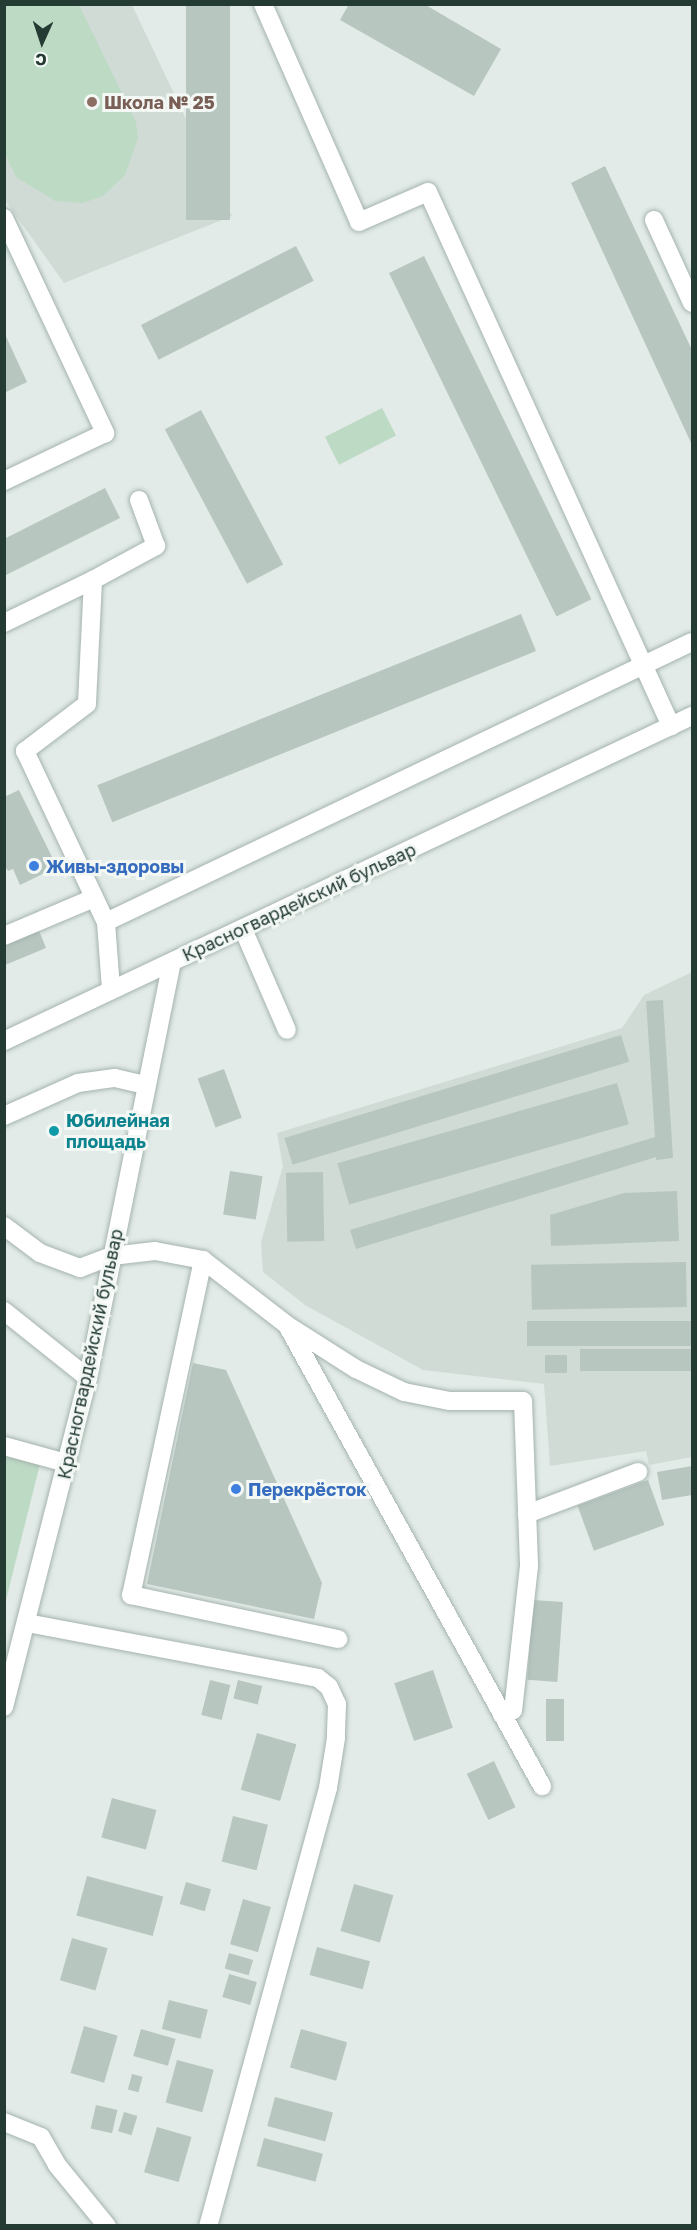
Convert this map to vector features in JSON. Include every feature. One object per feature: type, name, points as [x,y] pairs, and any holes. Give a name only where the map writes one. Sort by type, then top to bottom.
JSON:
[{"type":"street","points":[[263,4],[358,222],[428,192],[670,726]]},
{"type":"street","points":[[4,218],[105,433],[4,481]]},
{"type":"street","points":[[654,220],[693,303]]},
{"type":"street","points":[[4,623],[93,580],[156,546],[139,500]]},
{"type":"street","points":[[93,580],[87,705],[26,751],[106,922],[111,989]]},
{"type":"street","points":[[106,922],[693,642]]},
{"type":"street","name":"Красногвардейский бульвар","points":[[4,1707],[88,1377],[172,962],[693,716]]},
{"type":"street","points":[[4,936],[94,897]]},
{"type":"street","points":[[243,929],[288,1030]]},
{"type":"street","points":[[4,1041],[172,962]]},
{"type":"street","points":[[4,1116],[78,1083],[115,1078],[146,1085]]},
{"type":"street","points":[[4,1226],[40,1252],[80,1269],[112,1256],[155,1251],[203,1260],[287,1325],[356,1370],[404,1392],[450,1401],[523,1401],[529,1566],[513,1710],[502,1714]]},
{"type":"street","points":[[203,1260],[131,1594],[338,1639]]},
{"type":"street","points":[[4,1311],[88,1377]]},
{"type":"street","points":[[287,1325],[542,1786]]},
{"type":"street","points":[[4,1446],[66,1463]]},
{"type":"street","points":[[527,1514],[638,1472]]},
{"type":"street","points":[[27,1623],[318,1678],[329,1687],[337,1704],[336,1738],[328,1788],[208,2226]]},
{"type":"street","points":[[4,2122],[41,2137],[57,2165],[106,2226]]},
{"type":"shaded area","name":"Школа № 25","points":[[4,5],[132,5],[232,216],[64,283],[5,200]]},
{"type":"shaded area","points":[[692,972],[692,1457],[649,1465],[646,1451],[550,1466],[544,1384],[423,1370],[305,1305],[263,1272],[261,1242],[283,1166],[277,1133],[622,1028],[644,995]]},
{"type":"green space","points":[[5,4],[79,5],[136,122],[138,138],[125,175],[103,196],[83,203],[55,201],[16,177],[5,154]]},
{"type":"green space","points":[[382,408],[396,436],[339,465],[325,437]]},
{"type":"green space","points":[[5,1452],[40,1464],[5,1604]]},
{"type":"building","points":[[186,4],[230,4],[230,220],[186,220]]},
{"type":"building","points":[[349,4],[424,4],[501,49],[474,96],[340,20]]},
{"type":"building","points":[[605,166],[692,350],[692,445],[571,183]]},
{"type":"building","points":[[296,246],[314,281],[159,360],[141,325]]},
{"type":"building","points":[[424,256],[591,599],[556,616],[389,273]]},
{"type":"building","points":[[4,332],[27,382],[4,393]]},
{"type":"building","points":[[201,410],[283,565],[247,584],[165,429]]},
{"type":"building","points":[[105,488],[120,518],[4,576],[4,539]]},
{"type":"building","points":[[521,614],[536,651],[112,822],[97,785]]},
{"type":"building","points":[[19,790],[57,867],[20,885],[13,869],[8,871],[4,865],[4,797]]},
{"type":"building","points":[[38,928],[46,948],[5,965],[5,941]]},
{"type":"building","points":[[663,1000],[673,1158],[656,1160],[656,1157],[356,1249],[350,1230],[655,1137],[646,1001]]},
{"type":"building","points":[[621,1035],[629,1062],[293,1165],[284,1138]]},
{"type":"building","points":[[224,1069],[242,1118],[215,1127],[198,1079]]},
{"type":"building","points":[[617,1083],[629,1124],[349,1205],[337,1163]]},
{"type":"building","points":[[230,1171],[263,1176],[256,1220],[223,1214]]},
{"type":"building","points":[[323,1172],[324,1241],[287,1242],[286,1173]]},
{"type":"building","points":[[677,1191],[679,1241],[551,1246],[550,1215],[624,1193]]},
{"type":"building","points":[[686,1262],[687,1307],[532,1310],[531,1265]]},
{"type":"building","points":[[527,1321],[692,1321],[692,1346],[527,1346]]},
{"type":"building","points":[[580,1349],[692,1349],[692,1371],[580,1371]]},
{"type":"building","points":[[545,1355],[567,1355],[567,1373],[545,1373]]},
{"type":"building","points":[[193,1363],[226,1370],[322,1583],[314,1619],[147,1584]]},
{"type":"building","points":[[692,1466],[692,1495],[662,1500],[657,1472]]},
{"type":"building","points":[[648,1480],[664,1525],[594,1551],[578,1506]]},
{"type":"building","points":[[533,1600],[563,1602],[557,1682],[527,1680]]},
{"type":"building","points":[[433,1670],[453,1728],[414,1741],[394,1683]]},
{"type":"building","points":[[210,1680],[230,1685],[222,1720],[201,1715]]},
{"type":"building","points":[[238,1680],[262,1686],[258,1704],[233,1698]]},
{"type":"building","points":[[546,1699],[564,1699],[564,1741],[546,1741]]},
{"type":"building","points":[[257,1733],[296,1744],[280,1801],[241,1790]]},
{"type":"building","points":[[494,1761],[516,1807],[488,1820],[467,1774]]},
{"type":"building","points":[[112,1798],[156,1810],[146,1850],[101,1838]]},
{"type":"building","points":[[233,1816],[268,1825],[257,1870],[222,1862]]},
{"type":"building","points":[[87,1876],[163,1896],[153,1936],[76,1916]]},
{"type":"building","points":[[186,1882],[211,1889],[205,1911],[180,1904]]},
{"type":"building","points":[[354,1884],[393,1895],[380,1942],[340,1931]]},
{"type":"building","points":[[243,1899],[271,1907],[258,1952],[230,1944]]},
{"type":"building","points":[[72,1938],[108,1948],[95,1990],[60,1980]]},
{"type":"building","points":[[317,1947],[370,1961],[363,1989],[309,1975]]},
{"type":"building","points":[[229,1953],[253,1960],[249,1975],[225,1968]]},
{"type":"building","points":[[229,1974],[257,1982],[250,2005],[222,1997]]},
{"type":"building","points":[[169,2000],[208,2010],[201,2039],[162,2029]]},
{"type":"building","points":[[84,2026],[118,2036],[104,2083],[70,2073]]},
{"type":"building","points":[[141,2029],[176,2039],[168,2066],[133,2056]]},
{"type":"building","points":[[301,2029],[347,2042],[336,2081],[290,2067]]},
{"type":"building","points":[[177,2060],[214,2070],[202,2112],[166,2103]]},
{"type":"building","points":[[132,2074],[143,2077],[138,2092],[128,2089]]},
{"type":"building","points":[[275,2097],[333,2113],[325,2142],[267,2126]]},
{"type":"building","points":[[96,2105],[117,2110],[112,2133],[91,2128]]},
{"type":"building","points":[[124,2112],[137,2116],[132,2135],[118,2131]]},
{"type":"building","points":[[157,2127],[192,2137],[179,2182],[144,2172]]},
{"type":"building","points":[[264,2138],[323,2154],[315,2182],[256,2166]]},
{"type":"place","name":"Школа № 25","points":[[92,102]]},
{"type":"place","name":"Живы-здоровы","points":[[34,866]]},
{"type":"place","name":"Юбилейная площадь","points":[[54,1131]]},
{"type":"place","name":"Перекрёсток","points":[[236,1489]]}]
